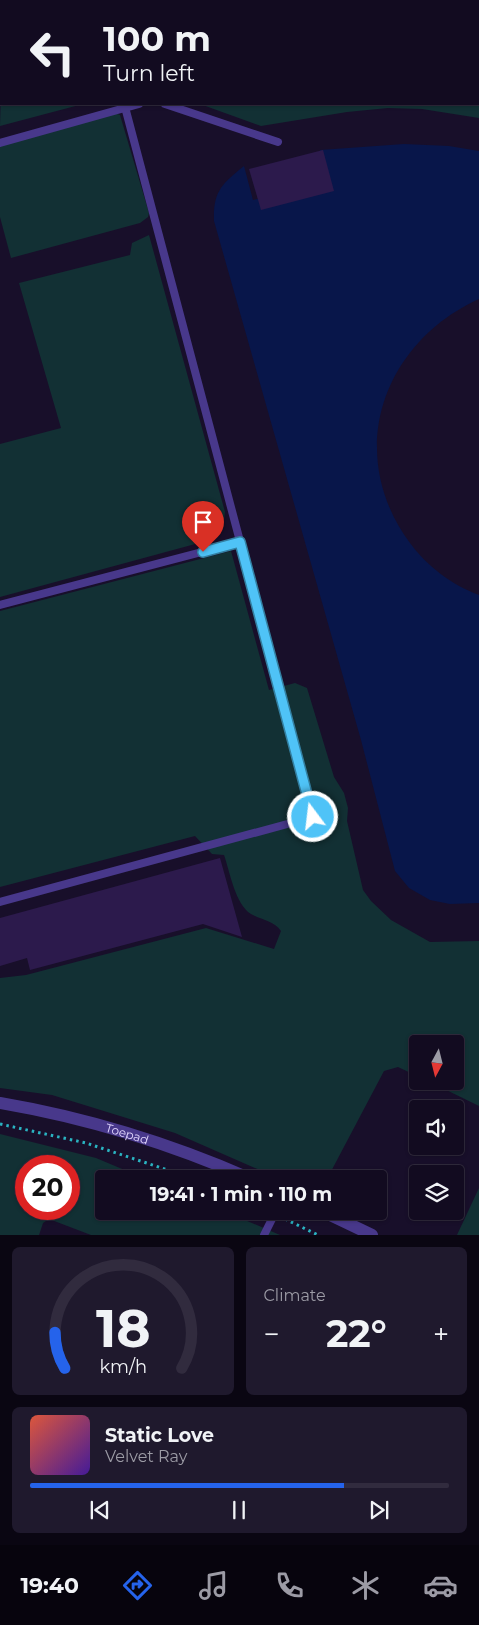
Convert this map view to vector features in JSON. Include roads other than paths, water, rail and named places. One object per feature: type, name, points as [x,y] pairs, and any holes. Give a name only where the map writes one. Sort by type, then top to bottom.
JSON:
[{"type":"street","name":"Toepad","points":[[0,1103],[62,1114],[172,1147],[229,1170]]},
{"type":"street","points":[[341,1220],[372,1235]]},
{"type":"lane","points":[[0,143],[125,105],[313,817],[0,902]]},
{"type":"lane","points":[[167,105],[278,142]]},
{"type":"lane","points":[[0,605],[240,542]]},
{"type":"lane","points":[[264,1235],[272,1220]]}]
